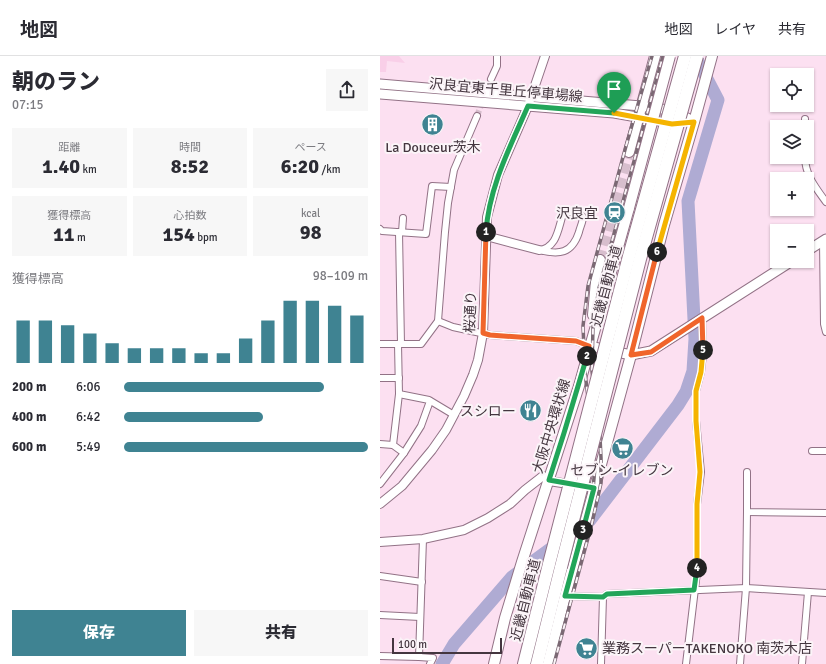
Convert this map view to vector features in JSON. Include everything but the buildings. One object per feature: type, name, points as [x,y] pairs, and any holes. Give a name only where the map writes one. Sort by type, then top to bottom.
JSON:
[{"type":"highway","name":"近畿自動車道","points":[[524,664],[629,256],[685,56]]},
{"type":"highway","name":"近畿自動車道","points":[[537,664],[640,259],[697,56]]},
{"type":"main road","points":[[629,152],[655,56]]},
{"type":"main road","name":"大阪中央環状線","points":[[494,664],[509,604],[537,512],[549,480],[579,386],[670,56]]},
{"type":"main road","points":[[548,664],[594,488],[631,355],[664,225],[712,56]]},
{"type":"main road","name":"沢良宜東千里丘停車場線","points":[[380,84],[641,106],[675,111],[694,122]]},
{"type":"main road","name":"沢良宜東千里丘停車場線","points":[[380,94],[614,113],[672,124],[694,122]]},
{"type":"main road","points":[[814,247],[825,240]]},
{"type":"main road","points":[[600,260],[596,281],[591,341],[631,355],[651,352],[781,268]]},
{"type":"street","points":[[491,79],[497,66],[497,56]]},
{"type":"street","name":"桜通り","points":[[380,504],[402,486],[432,450],[454,415],[473,375],[478,360],[483,333],[487,217],[498,175],[528,106],[545,56]]},
{"type":"street","points":[[380,344],[421,344],[438,321],[445,232],[454,170],[477,116]]},
{"type":"street","points":[[805,164],[811,182],[826,202]]},
{"type":"street","points":[[380,229],[382,231],[426,234],[432,186],[451,187]]},
{"type":"street","points":[[486,236],[550,253],[557,253],[570,248],[576,243],[583,220],[582,216],[571,212],[564,212],[552,244],[548,248],[539,250]]},
{"type":"street","points":[[393,445],[399,394],[401,232],[403,218]]},
{"type":"street","points":[[825,240],[824,324],[826,332]]},
{"type":"street","points":[[686,664],[697,572],[697,504],[700,472],[696,421],[696,391],[701,372],[703,354],[701,319]]},
{"type":"street","points":[[438,321],[453,327],[490,335],[591,341]]},
{"type":"street","points":[[380,378],[399,378]]},
{"type":"street","points":[[399,394],[430,401],[454,415]]},
{"type":"street","points":[[380,484],[404,453],[421,426],[430,401]]},
{"type":"street","points":[[380,444],[393,445],[404,453]]},
{"type":"street","points":[[812,450],[826,451]]},
{"type":"street","points":[[740,664],[746,588],[747,472]]},
{"type":"street","points":[[380,542],[423,539],[464,530],[488,518],[510,504],[543,476],[549,480],[594,488]]},
{"type":"street","points":[[747,512],[826,513]]},
{"type":"street","points":[[419,657],[423,539]]},
{"type":"street","points":[[380,576],[422,582]]},
{"type":"street","points":[[565,596],[603,597],[607,594],[746,588],[826,593]]},
{"type":"street","points":[[802,664],[808,592]]},
{"type":"street","points":[[602,664],[603,597]]},
{"type":"street","points":[[380,615],[420,617]]},
{"type":"street","points":[[380,656],[433,658],[430,664]]},
{"type":"shaded area","points":[[380,56],[399,56],[405,63],[387,61],[386,72],[380,72]]},
{"type":"waterway","points":[[442,664],[454,644],[512,577],[590,520],[678,405],[686,392],[693,371],[695,339],[688,201],[718,100],[695,56]]},
{"type":"tunnel","points":[[477,116],[491,79]]},
{"type":"tunnel","points":[[600,260],[629,152]]},
{"type":"railway","points":[[592,500],[595,467],[585,373],[583,326],[588,286],[652,56]]},
{"type":"railway","points":[[554,664],[592,523],[601,483],[600,437],[592,371],[593,326],[599,288],[663,56]]},
{"type":"place","name":"La Douceur茨木","points":[[433,125]]},
{"type":"place","name":"沢良宜","points":[[614,213]]},
{"type":"place","name":"スシロー","points":[[531,411]]},
{"type":"place","name":"セブン-イレブン","points":[[622,448]]},
{"type":"place","name":"業務スーパーTAKENOKO 南茨木店","points":[[586,648]]},
{"type":"route","points":[[528,106],[614,113],[672,124],[694,122],[664,225],[631,355],[651,352],[702,318],[704,330],[703,354],[701,372],[696,391],[696,421],[700,472],[697,504],[697,572],[694,590],[607,594],[603,597],[565,596],[594,488],[549,480],[579,386],[589,346],[576,341],[490,335],[483,333],[487,217],[498,175],[528,106]]}]
